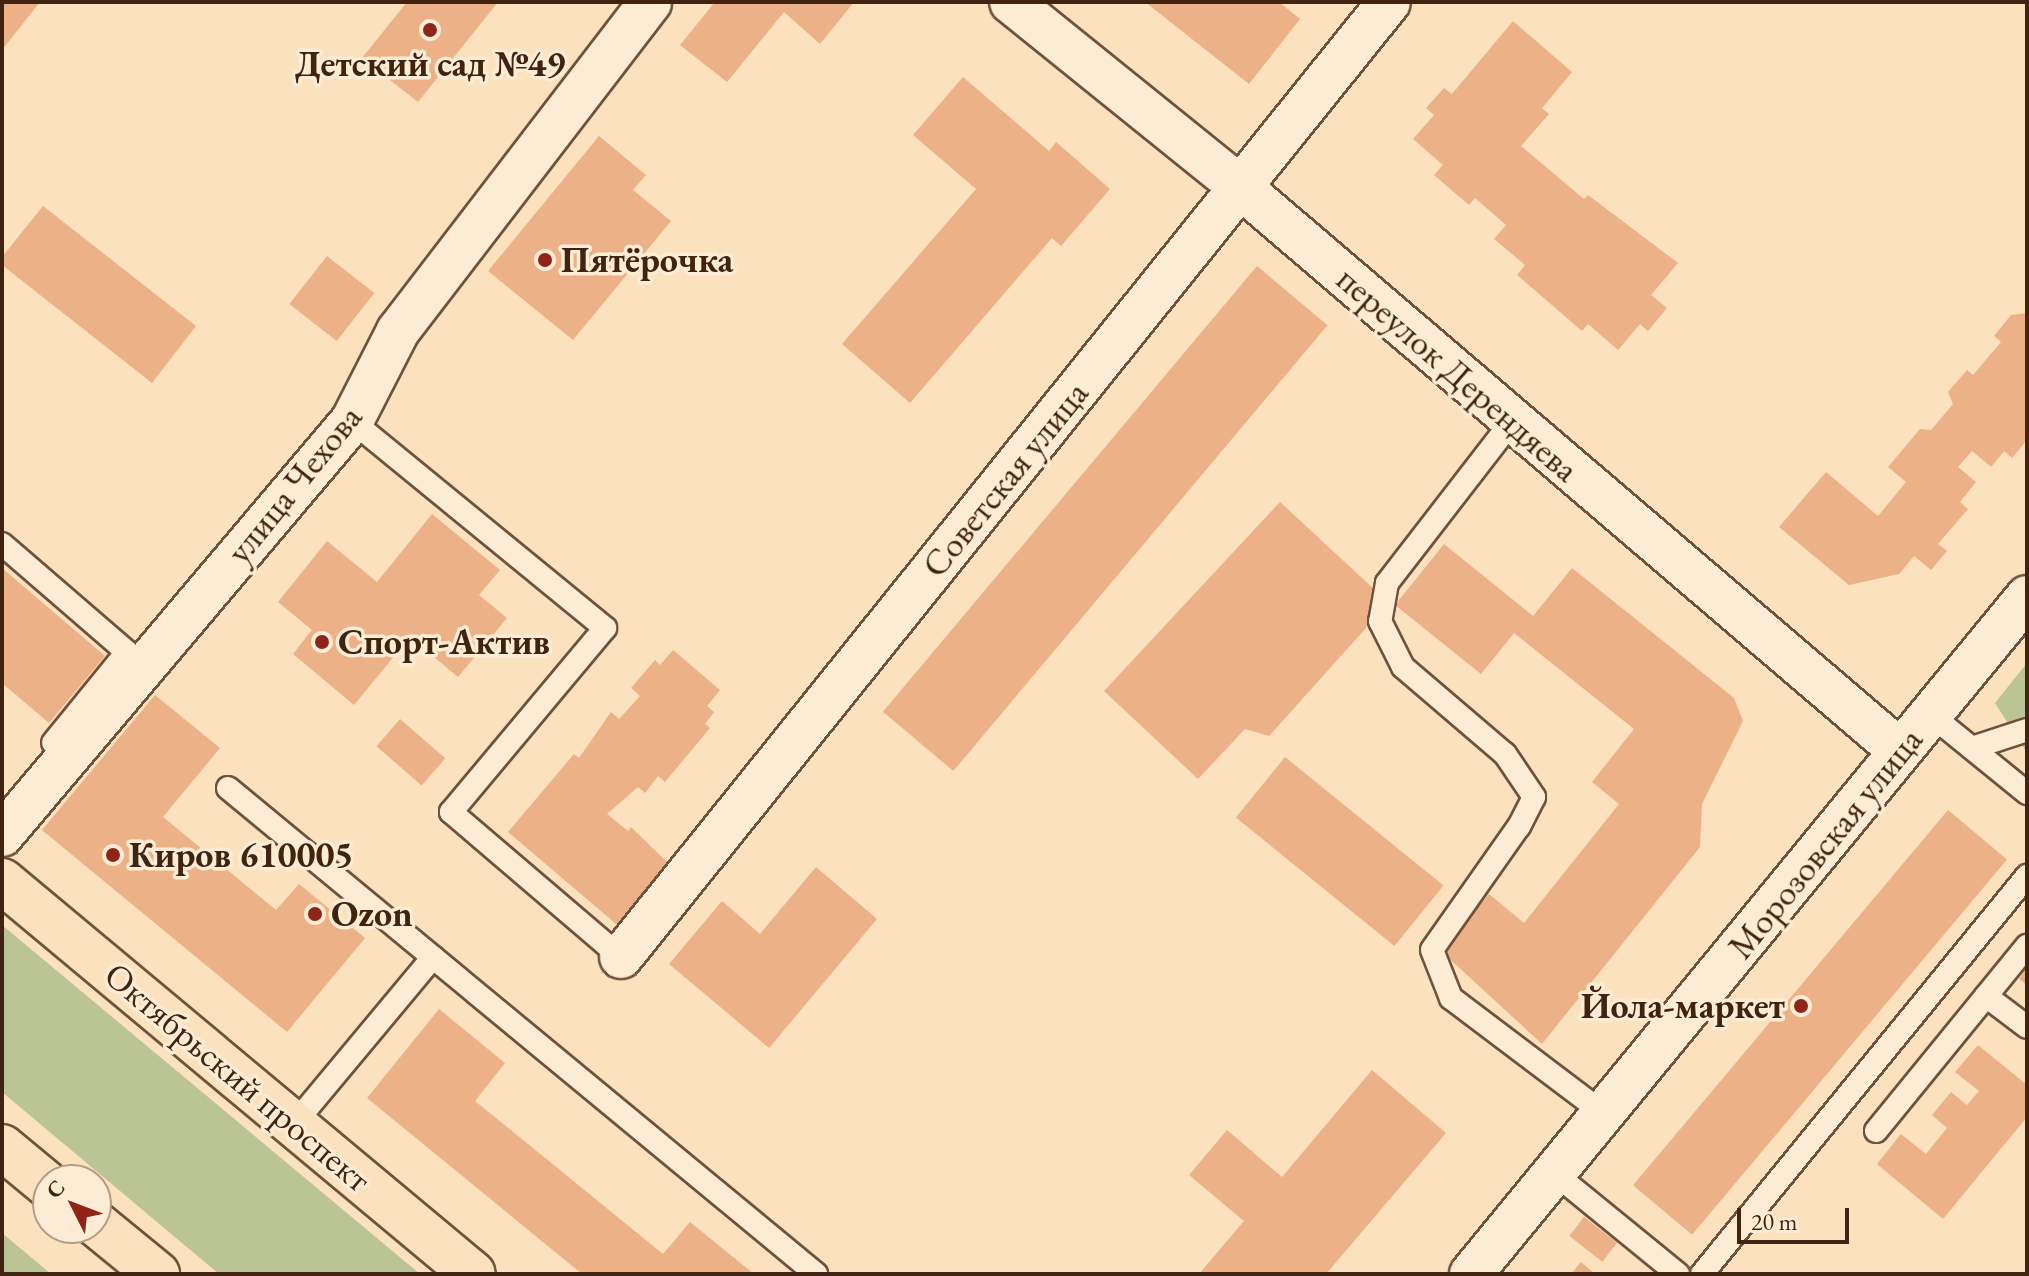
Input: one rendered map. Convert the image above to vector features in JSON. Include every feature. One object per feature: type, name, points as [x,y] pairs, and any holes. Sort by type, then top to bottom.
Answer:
[{"type":"main road","name":"Октябрьский проспект","points":[[2,881],[473,1274]]},
{"type":"main road","points":[[2,1147],[32,1172]]},
{"type":"main road","points":[[112,1237],[157,1274]]},
{"type":"street","name":"улица Чехова","points":[[2,835],[352,421],[398,331],[650,2]]},
{"type":"street","name":"переулок Дерендяева","points":[[1011,2],[1239,186],[1900,751]]},
{"type":"street","name":"Советская улица","points":[[621,957],[1389,2]]},
{"type":"street","name":"Морозовская улица","points":[[1471,1274],[2027,597]]},
{"type":"lane","points":[[1513,420],[1387,583],[1380,621],[1403,667],[1505,754],[1534,797],[1432,950],[1451,998],[1603,1113]]},
{"type":"lane","points":[[352,421],[605,628],[451,812],[621,957]]},
{"type":"lane","points":[[2,544],[127,652],[2,806]]},
{"type":"lane","points":[[1931,715],[2027,793]]},
{"type":"lane","points":[[1972,748],[2027,730]]},
{"type":"lane","points":[[228,788],[816,1274]]},
{"type":"lane","points":[[1702,1274],[2027,876]]},
{"type":"lane","points":[[1876,1131],[2027,946]]},
{"type":"lane","points":[[294,1124],[433,957]]},
{"type":"lane","points":[[1986,996],[2027,1027]]},
{"type":"lane","points":[[1554,1173],[1678,1274]]},
{"type":"green space","points":[[2027,663],[2027,753],[1995,703]]},
{"type":"green space","points":[[2,925],[420,1274],[219,1274],[112,1184],[112,1164],[88,1164],[2,1092]]},
{"type":"green space","points":[[2,1233],[51,1274],[2,1274]]},
{"type":"building","points":[[2,2],[40,2],[2,50]]},
{"type":"building","name":"Детский сад №49","points":[[407,2],[498,2],[418,102],[362,58]]},
{"type":"building","points":[[715,2],[854,2],[820,44],[784,12],[727,82],[680,45]]},
{"type":"building","points":[[1145,2],[1279,2],[1300,19],[1249,84]]},
{"type":"building","points":[[1513,21],[1572,72],[1542,108],[1549,114],[1521,146],[1584,199],[1588,195],[1678,263],[1651,295],[1667,308],[1648,331],[1640,324],[1618,350],[1588,324],[1582,331],[1517,275],[1525,265],[1494,239],[1506,225],[1475,198],[1469,205],[1434,175],[1443,165],[1413,139],[1434,115],[1426,108],[1444,88],[1452,94]]},
{"type":"building","points":[[963,77],[1049,151],[1056,142],[1110,189],[1061,246],[1052,238],[910,403],[842,344],[976,189],[913,135]]},
{"type":"building","points":[[599,136],[646,175],[633,190],[671,221],[573,340],[488,271]]},
{"type":"building","points":[[43,206],[196,326],[152,383],[2,265],[2,257]]},
{"type":"building","points":[[327,256],[374,293],[337,341],[289,304]]},
{"type":"building","points":[[1257,266],[1327,325],[953,771],[883,712]]},
{"type":"building","points":[[2027,313],[2027,440],[2012,458],[2004,451],[1991,467],[1972,451],[1958,467],[1976,482],[1960,502],[1968,509],[1938,544],[1947,551],[1931,570],[1914,556],[1899,574],[1849,585],[1779,527],[1826,472],[1878,516],[1906,482],[1888,467],[1920,429],[1931,430],[1953,404],[1948,392],[1967,370],[1973,375],[2001,342],[1994,336],[2011,315]]},
{"type":"building","points":[[1280,502],[1375,590],[1366,628],[1269,736],[1245,729],[1198,779],[1104,691]]},
{"type":"building","points":[[432,514],[500,570],[479,595],[507,618],[458,677],[410,637],[354,705],[293,654],[312,630],[278,602],[327,541],[377,582]]},
{"type":"building","points":[[1444,544],[1533,616],[1572,568],[1734,698],[1743,721],[1702,804],[1700,847],[1542,1044],[1441,951],[1489,894],[1524,923],[1619,804],[1592,782],[1634,729],[1514,633],[1481,674],[1395,605]]},
{"type":"building","points":[[2,568],[105,656],[49,723],[2,683]]},
{"type":"building","points":[[673,650],[720,690],[707,706],[714,712],[705,724],[710,728],[665,782],[658,776],[645,793],[638,787],[607,814],[628,831],[631,827],[673,868],[622,929],[508,832],[574,754],[579,758],[611,712],[619,719],[640,696],[631,688],[655,660],[660,665]]},
{"type":"building","points":[[155,695],[220,748],[163,817],[276,910],[299,884],[365,938],[287,1032],[42,830]]},
{"type":"building","points":[[400,719],[445,758],[422,786],[376,746]]},
{"type":"building","points":[[1285,757],[1444,885],[1394,946],[1236,818]]},
{"type":"building","points":[[1948,810],[2007,859],[1692,1235],[1633,1185]]},
{"type":"building","points":[[816,867],[877,919],[769,1048],[669,964],[722,901],[760,934]]},
{"type":"building","points":[[2027,968],[2027,985],[2019,979]]},
{"type":"building","points":[[439,1009],[505,1063],[475,1101],[663,1254],[690,1222],[754,1274],[582,1274],[367,1098]]},
{"type":"building","points":[[1978,1045],[2027,1085],[2027,1117],[1943,1219],[1877,1164],[1901,1134],[1926,1154],[1947,1128],[1932,1115],[1951,1092],[1967,1105],[1979,1091],[1955,1072]]},
{"type":"building","points":[[1372,1070],[1446,1133],[1326,1274],[1199,1274],[1244,1221],[1189,1175],[1227,1130],[1282,1177]]},
{"type":"building","points":[[1584,1217],[1617,1243],[1602,1262],[1569,1236]]},
{"type":"building","points":[[1581,1262],[1595,1274],[1571,1274]]},
{"type":"place","name":"Детский сад №49","points":[[430,30]]},
{"type":"place","name":"Пятёрочка","points":[[545,260]]},
{"type":"place","name":"Спорт-Актив","points":[[322,642]]},
{"type":"place","name":"Киров 610005","points":[[113,855]]},
{"type":"place","name":"Ozon","points":[[315,914]]},
{"type":"place","name":"Йола-маркет","points":[[1801,1006]]}]
